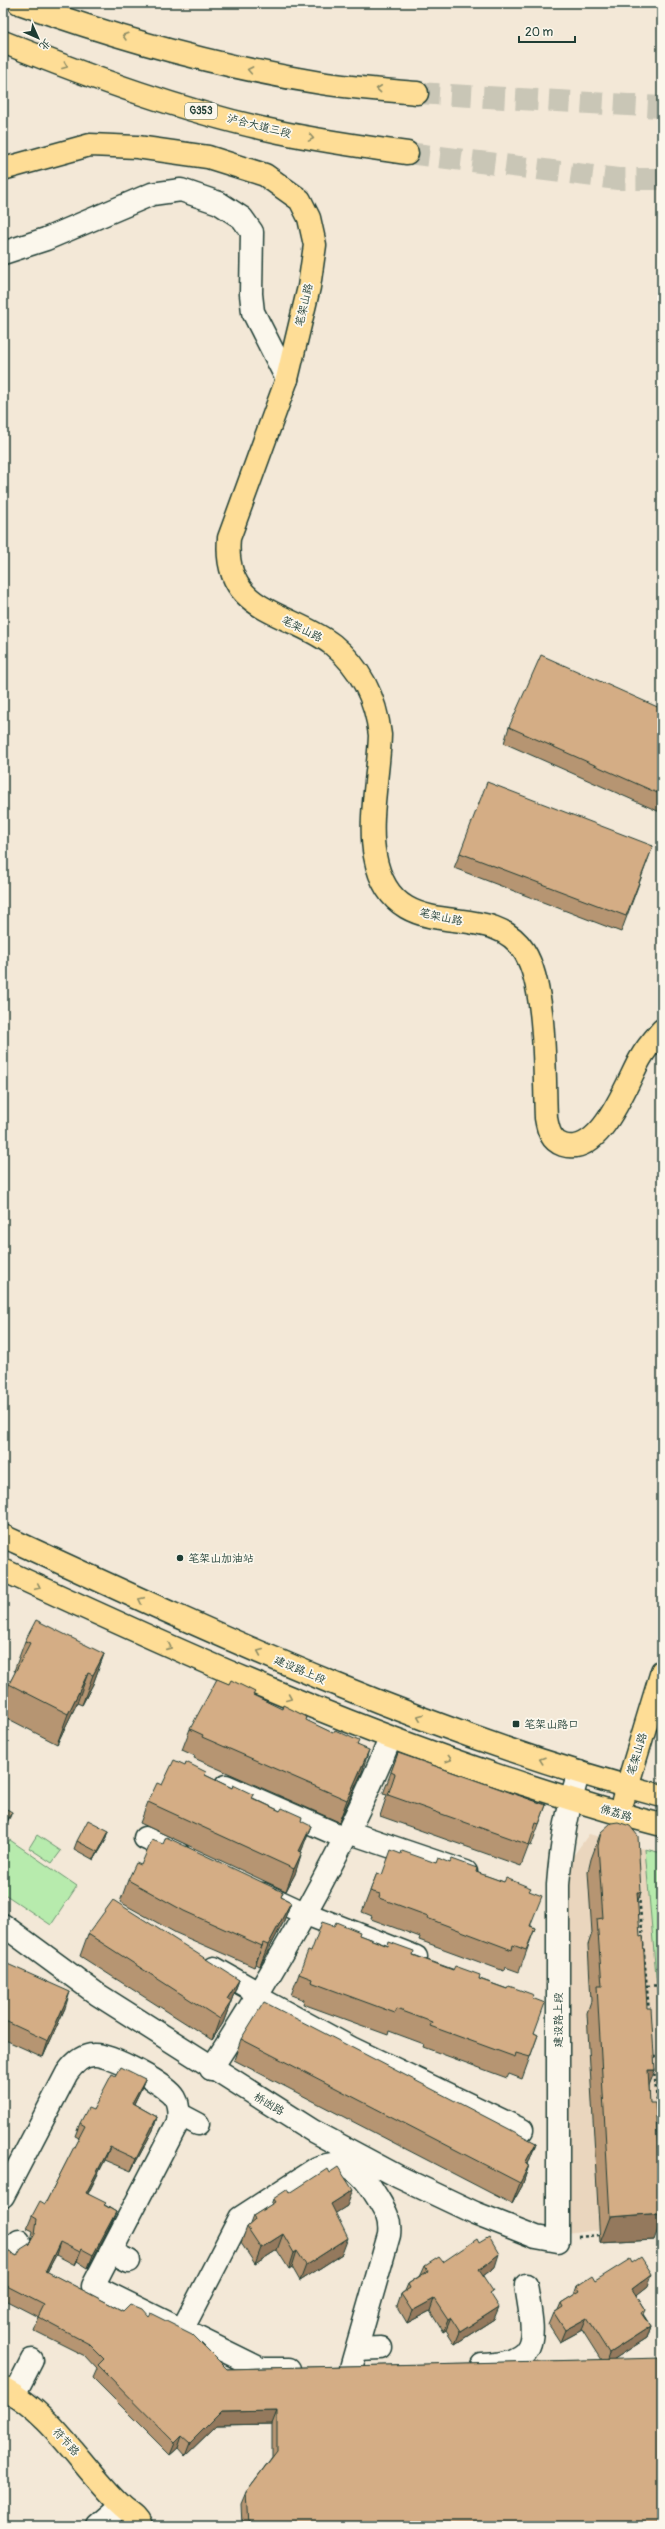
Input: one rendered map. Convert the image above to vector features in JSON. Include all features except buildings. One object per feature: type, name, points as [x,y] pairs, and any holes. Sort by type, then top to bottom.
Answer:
[{"type":"main road","points":[[19,3],[96,28],[243,68],[322,83],[418,93]]},
{"type":"main road","name":"泸合大道三段","points":[[3,42],[104,80],[204,112],[278,132],[407,153]]},
{"type":"main road","name":"笔架山路","points":[[3,169],[90,145],[138,146],[208,157],[265,175],[288,189],[300,200],[309,218],[315,245],[309,286],[287,379],[229,538],[228,558],[235,576],[245,594],[276,617],[320,636],[332,645],[352,665],[369,691],[378,721],[380,735],[374,833],[375,855],[384,885],[398,902],[411,910],[424,915],[486,926],[514,939],[524,950],[536,983],[540,1011],[548,1128],[555,1141],[570,1146],[587,1142],[606,1123],[640,1059],[662,1030]]},
{"type":"main road","name":"建设路上段","points":[[3,1536],[183,1619],[350,1690],[426,1720],[579,1772]]},
{"type":"main road","points":[[3,1570],[177,1650],[296,1702],[390,1739],[570,1799]]},
{"type":"main road","name":"笔架山路","points":[[618,1814],[662,1671]]},
{"type":"main road","points":[[579,1772],[662,1796]]},
{"type":"main road","name":"佛荔路","points":[[570,1799],[618,1814],[662,1825]]},
{"type":"main road","name":"符节路","points":[[9,2391],[44,2419],[68,2443],[122,2516],[138,2518],[142,2526]]},
{"type":"street","points":[[3,253],[46,239],[152,194],[181,190],[219,203],[242,218],[252,232],[250,294],[253,312],[287,379]]},
{"type":"street","points":[[211,2069],[259,1996],[370,1789],[390,1739]]},
{"type":"street","name":"建设路上段","points":[[558,2241],[558,1885],[560,1857],[570,1799],[579,1772]]},
{"type":"street","points":[[204,1776],[346,1835],[484,1878]]},
{"type":"street","points":[[145,1838],[193,1861]]},
{"type":"street","points":[[242,1884],[304,1913],[435,1964]]},
{"type":"street","name":"桥凼路","points":[[3,1925],[97,1994],[211,2069],[313,2131],[399,2177],[475,2213],[536,2237],[558,2241]]},
{"type":"street","points":[[198,1959],[259,1996],[351,2048],[522,2130]]},
{"type":"street","points":[[3,2196],[67,2072],[81,2058],[95,2055],[109,2057],[164,2086],[175,2098],[179,2114],[174,2130],[120,2257],[93,2286],[261,2369],[321,2368],[354,2358],[386,2358]]},
{"type":"street","points":[[179,2114],[198,2124]]},
{"type":"street","points":[[182,2330],[240,2218],[317,2168],[326,2164],[343,2164],[357,2170],[368,2182],[387,2213],[390,2223],[389,2235],[354,2358]]},
{"type":"street","points":[[461,2365],[507,2363],[524,2353],[529,2346],[533,2332],[526,2285]]},
{"type":"street","points":[[9,2391],[32,2360]]},
{"type":"street","points":[[98,2526],[122,2516]]},
{"type":"path","points":[[638,1887],[650,2018]]},
{"type":"path","points":[[647,1986],[662,1985]]},
{"type":"path","points":[[652,2050],[662,2159]]},
{"type":"path","points":[[653,2058],[662,2057]]},
{"type":"shaded area","points":[[589,1834],[645,1849],[662,2045],[662,2221],[567,2234],[568,1877],[573,1856]]},
{"type":"green space","points":[[37,1835],[61,1851],[52,1863],[29,1848]]},
{"type":"green space","points":[[10,1840],[77,1886],[51,1925],[3,1893],[3,1850]]},
{"type":"green space","points":[[645,1849],[662,1853],[662,2045]]},
{"type":"tunnel","points":[[417,93],[662,107]]},
{"type":"tunnel","points":[[407,153],[618,179],[662,179]]},
{"type":"place","name":"笔架山加油站","points":[[180,1558]]},
{"type":"place","name":"笔架山路口","points":[[516,1724]]}]
